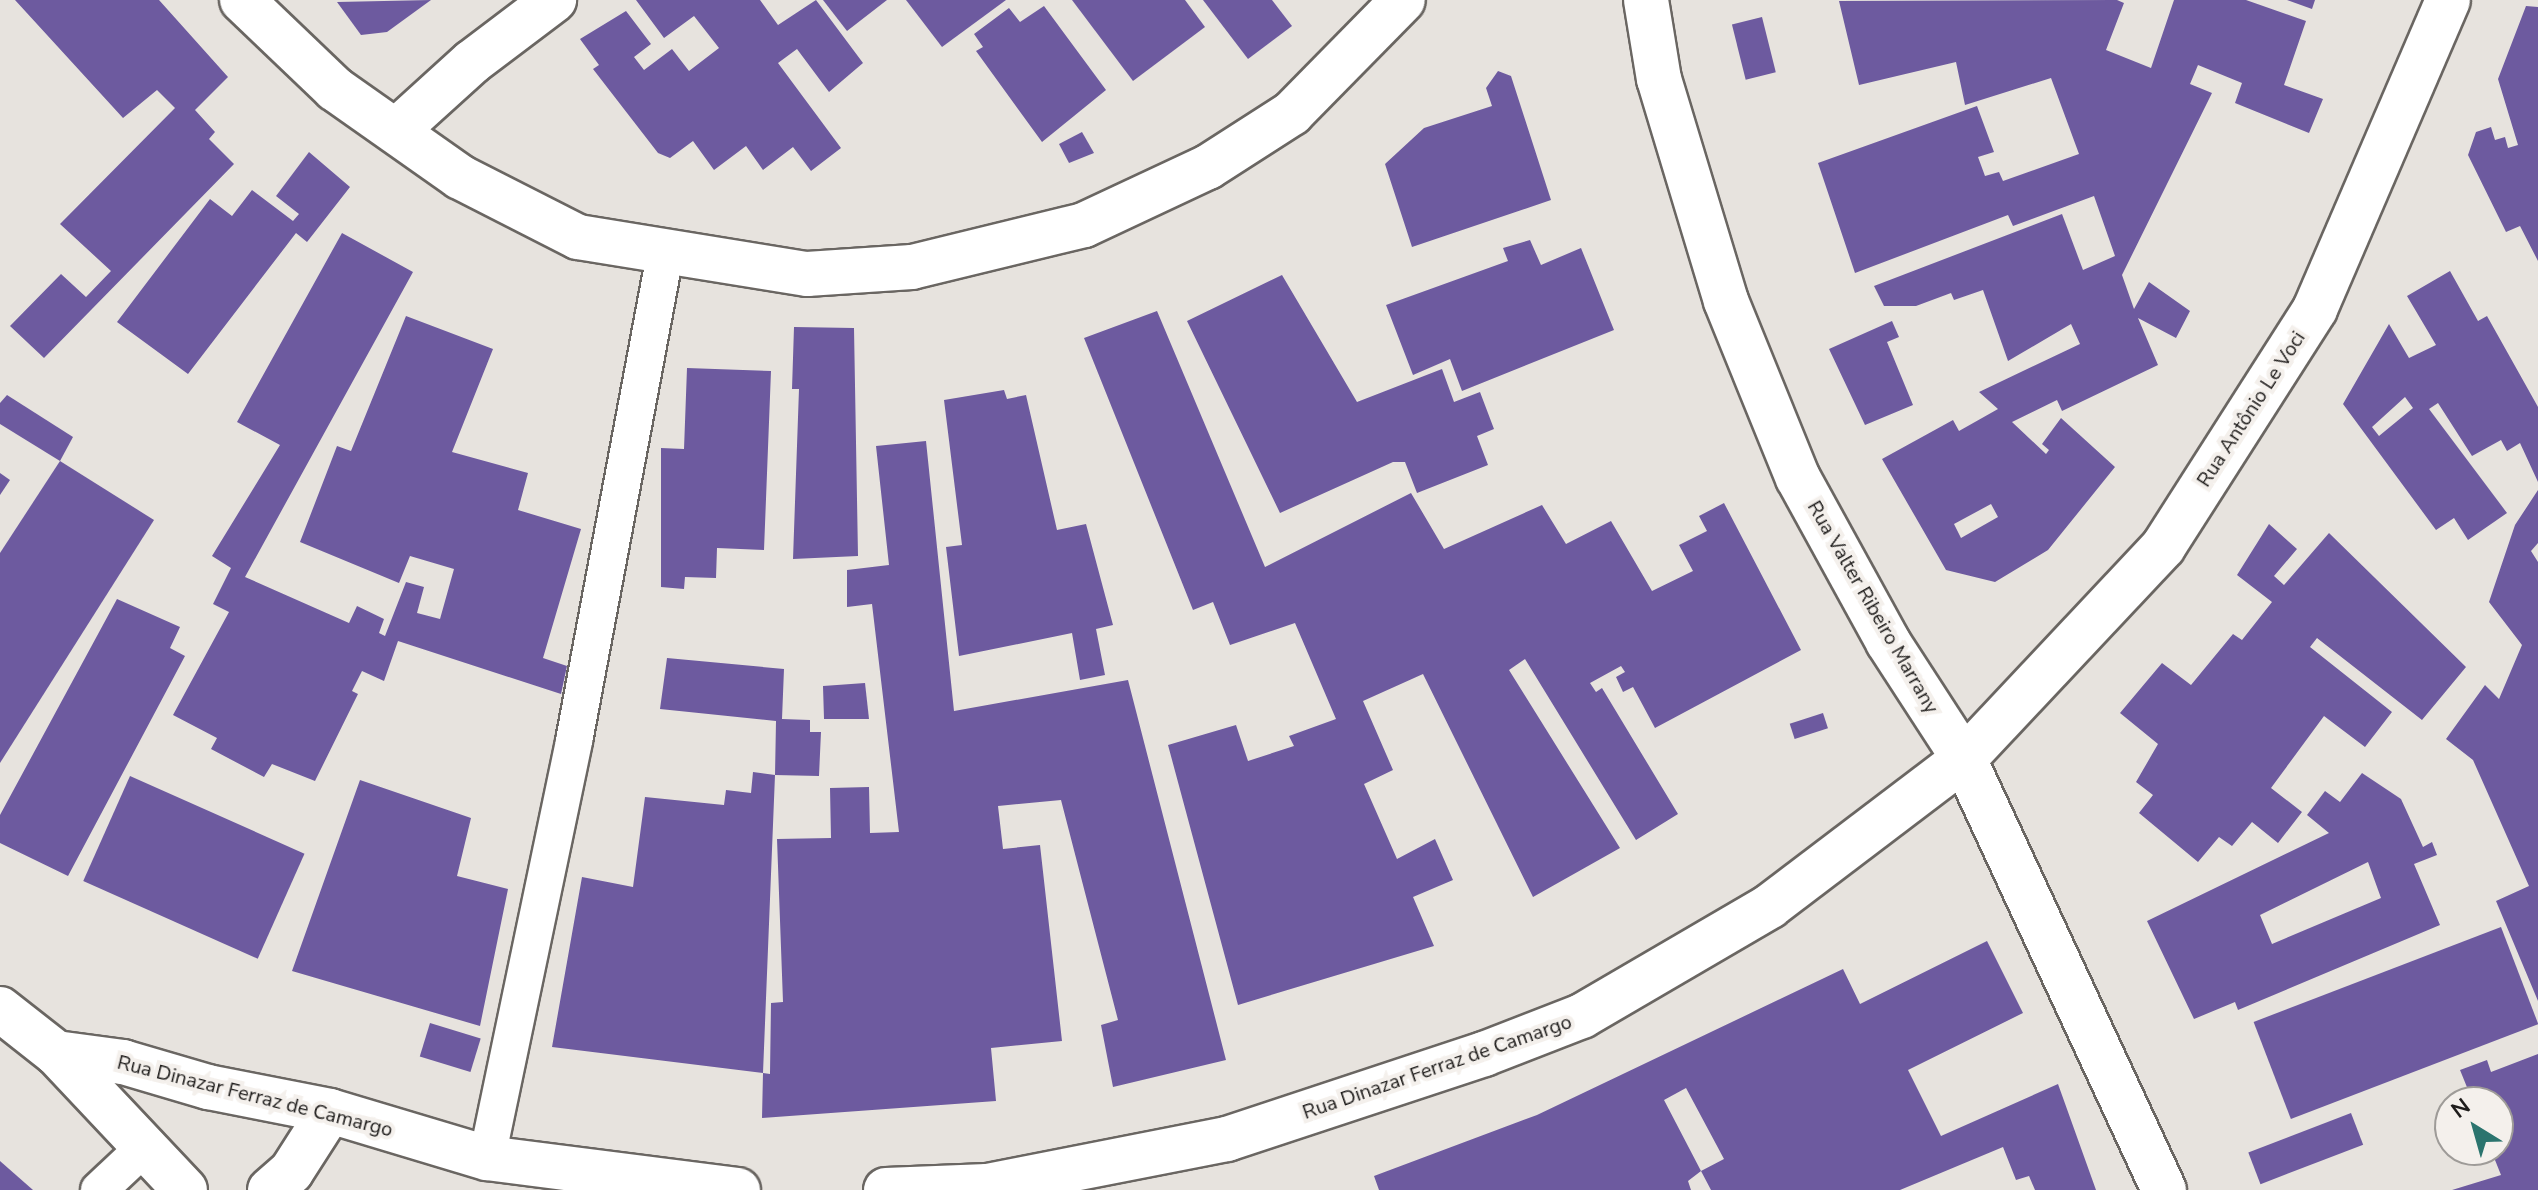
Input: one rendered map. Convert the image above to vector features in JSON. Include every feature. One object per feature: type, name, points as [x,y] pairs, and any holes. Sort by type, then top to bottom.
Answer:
[{"type":"street","points":[[242,0],[335,89],[460,177],[578,237],[807,274],[912,267],[1084,225],[1208,167],[1292,113],[1403,0]]},
{"type":"street","points":[[397,130],[472,62],[554,0]]},
{"type":"street","name":"Rua Valter Ribeiro Marrany","points":[[1646,0],[1659,79],[1726,301],[1798,478],[1888,642],[1964,759],[2164,1190]]},
{"type":"street","name":"Rua Antônio Le Voci","points":[[1964,759],[2163,547],[2315,309],[2448,0]]},
{"type":"street","name":"Rua Dinazar Ferraz de Camargo","points":[[886,1190],[987,1186],[1227,1139],[1568,1021],[1770,906],[1964,759]]},
{"type":"street","points":[[0,1009],[56,1053],[147,1145],[185,1190]]},
{"type":"street","name":"Rua Dinazar Ferraz de Camargo","points":[[56,1053],[123,1062],[208,1087],[330,1111],[487,1158],[738,1190]]},
{"type":"street","points":[[270,1190],[291,1172],[330,1111]]},
{"type":"lane","points":[[487,1158],[574,741],[666,251]]},
{"type":"lane","points":[[99,1190],[147,1145]]},
{"type":"building","points":[[15,0],[159,0],[228,77],[195,110],[215,132],[209,139],[234,164],[44,358],[10,326],[61,274],[86,297],[111,271],[60,224],[175,108],[157,90],[123,118]]},
{"type":"building","points":[[431,0],[387,32],[361,35],[337,2]]},
{"type":"building","points":[[636,0],[760,0],[778,25],[816,0],[863,63],[829,92],[797,49],[778,63],[841,148],[811,171],[793,147],[763,170],[746,146],[714,170],[693,141],[670,158],[658,153],[593,69],[599,65],[580,39],[626,11],[651,44],[634,57],[644,70],[672,49],[689,71],[719,48],[694,16],[664,38]]},
{"type":"building","points":[[823,0],[887,0],[847,31]]},
{"type":"building","points":[[906,0],[1006,0],[942,47]]},
{"type":"building","points":[[1072,0],[1185,0],[1205,27],[1133,81]]},
{"type":"building","points":[[1203,0],[1272,0],[1292,26],[1248,59]]},
{"type":"building","points":[[2117,0],[2124,3],[2106,50],[2151,68],[2174,0],[2246,0],[2306,21],[2284,85],[2323,99],[2309,133],[2235,103],[2242,83],[2198,65],[2190,84],[2212,93],[2122,275],[2134,309],[2149,282],[2190,311],[2176,338],[2138,318],[2158,365],[2062,411],[2057,400],[2012,422],[2046,454],[2049,450],[2042,444],[2061,418],[2115,467],[2048,550],[1995,582],[1946,570],[1882,459],[1953,420],[1959,431],[1998,409],[1979,392],[2080,344],[2071,324],[2008,361],[1983,290],[1954,300],[1951,293],[1916,306],[1884,306],[1874,286],[2062,214],[2083,270],[2115,256],[2094,196],[2013,226],[2008,215],[1855,273],[1818,163],[1977,106],[1994,152],[1978,157],[1985,176],[1999,172],[2003,181],[2079,154],[2051,78],[1965,105],[1956,62],[1859,85],[1839,1]],"holes":[[[1991,504],[1998,517],[1961,538],[1954,524]]]},
{"type":"building","points":[[2287,0],[2315,0],[2312,9]]},
{"type":"building","points":[[1044,6],[1106,90],[1042,142],[976,51],[983,47],[974,34],[1009,8],[1020,22]]},
{"type":"building","points":[[2526,6],[2538,7],[2538,261],[2520,226],[2506,232],[2468,155],[2476,132],[2491,127],[2495,140],[2505,137],[2508,148],[2518,145],[2498,79]]},
{"type":"building","points":[[1762,17],[1776,72],[1746,80],[1732,24]]},
{"type":"building","points":[[1498,71],[1511,76],[1551,200],[1412,247],[1385,164],[1424,128],[1492,106],[1486,88]]},
{"type":"building","points":[[1082,132],[1094,153],[1069,163],[1059,144]]},
{"type":"building","points":[[309,152],[350,187],[307,242],[296,233],[188,374],[117,322],[210,199],[232,216],[252,190],[293,221],[299,214],[276,196]]},
{"type":"building","points":[[342,233],[413,272],[245,577],[349,623],[357,606],[384,619],[379,633],[385,636],[406,582],[424,587],[417,613],[440,619],[454,569],[410,556],[399,583],[300,542],[337,446],[351,451],[406,316],[493,349],[452,452],[528,473],[518,510],[581,529],[543,658],[567,666],[561,694],[398,641],[384,681],[362,671],[352,691],[358,694],[315,781],[272,764],[264,777],[211,749],[217,738],[173,715],[229,612],[213,604],[231,568],[212,556],[280,445],[237,422]]},
{"type":"building","points":[[1530,240],[1541,265],[1581,248],[1614,330],[1462,391],[1450,359],[1413,375],[1386,305],[1508,261],[1503,248]]},
{"type":"building","points":[[2450,271],[2478,321],[2487,316],[2538,407],[2538,482],[2520,443],[2507,451],[2501,440],[2472,456],[2438,403],[2429,409],[2507,513],[2468,540],[2454,518],[2436,530],[2343,404],[2389,324],[2409,358],[2436,345],[2407,296]],"holes":[[[2405,397],[2413,408],[2379,436],[2372,427]]]},
{"type":"building","points":[[1282,275],[1357,402],[1442,369],[1454,402],[1480,392],[1494,429],[1477,436],[1488,465],[1417,493],[1405,462],[1393,462],[1280,513],[1187,321]]},
{"type":"building","points":[[1157,311],[1265,567],[1411,493],[1444,549],[1542,505],[1566,544],[1611,521],[1652,591],[1693,571],[1679,545],[1707,531],[1699,516],[1724,503],[1801,650],[1655,728],[1633,687],[1623,692],[1616,677],[1625,672],[1621,666],[1590,683],[1596,692],[1602,688],[1678,814],[1636,840],[1525,659],[1509,670],[1620,848],[1533,897],[1423,674],[1363,701],[1393,770],[1364,784],[1397,859],[1435,839],[1453,880],[1413,897],[1434,946],[1238,1005],[1168,745],[1236,725],[1248,761],[1294,746],[1289,736],[1336,719],[1295,623],[1230,645],[1213,602],[1193,610],[1084,338]]},
{"type":"building","points":[[1892,321],[1899,337],[1887,342],[1913,405],[1865,425],[1829,349]]},
{"type":"building","points":[[794,327],[854,328],[858,556],[793,559],[799,389],[792,389]]},
{"type":"building","points":[[687,368],[771,371],[764,550],[717,548],[716,578],[685,577],[684,589],[661,587],[661,448],[684,449]]},
{"type":"building","points":[[1004,390],[1007,399],[1026,395],[1057,530],[1086,524],[1113,625],[1096,629],[1105,675],[1080,680],[1072,633],[959,656],[946,547],[962,545],[944,400]]},
{"type":"building","points":[[7,395],[73,437],[60,461],[0,424],[0,403]]},
{"type":"building","points":[[926,441],[954,711],[1128,680],[1226,1060],[1113,1087],[1101,1025],[1118,1020],[1061,800],[998,806],[1003,849],[1040,845],[1062,1041],[991,1048],[996,1101],[762,1118],[763,1073],[770,1074],[771,1003],[783,1002],[777,839],[831,838],[830,788],[869,787],[870,833],[899,832],[872,604],[847,607],[847,570],[889,565],[876,446]]},
{"type":"building","points":[[60,461],[154,520],[0,763],[0,553]]},
{"type":"building","points":[[0,473],[10,480],[0,495]]},
{"type":"building","points":[[2538,490],[2538,543],[2531,551],[2538,562],[2538,1001],[2496,901],[2529,886],[2473,760],[2446,739],[2485,685],[2499,699],[2522,645],[2489,602],[2515,525]]},
{"type":"building","points":[[2269,524],[2297,549],[2274,576],[2284,585],[2329,533],[2466,667],[2422,720],[2317,638],[2310,647],[2392,712],[2365,747],[2324,716],[2271,788],[2302,812],[2278,843],[2252,822],[2232,846],[2219,837],[2198,862],[2139,813],[2153,795],[2136,782],[2158,744],[2120,713],[2162,663],[2191,685],[2233,634],[2242,640],[2272,602],[2237,575]]},
{"type":"building","points":[[117,599],[180,627],[170,648],[185,656],[68,876],[0,843],[0,815]]},
{"type":"building","points":[[667,658],[784,669],[782,719],[810,720],[810,732],[821,732],[819,776],[775,775],[776,721],[660,709]]},
{"type":"building","points":[[865,683],[869,719],[824,719],[823,686]]},
{"type":"building","points":[[1823,713],[1828,728],[1795,739],[1790,724]]},
{"type":"building","points":[[753,772],[775,775],[763,1073],[552,1047],[582,877],[633,887],[645,797],[724,805],[726,790],[751,793]]},
{"type":"building","points":[[2362,773],[2401,799],[2423,847],[2432,842],[2437,855],[2414,864],[2440,925],[2238,1010],[2235,1002],[2194,1019],[2147,921],[2329,833],[2307,815],[2325,791],[2340,802]],"holes":[[[2368,862],[2381,898],[2272,944],[2260,915]]]},
{"type":"building","points":[[130,776],[304,854],[258,959],[83,881]]},
{"type":"building","points":[[360,780],[471,818],[457,876],[508,889],[480,1026],[292,971]]},
{"type":"building","points":[[2501,927],[2538,1024],[2291,1119],[2254,1022]]},
{"type":"building","points":[[1987,941],[2023,1013],[1908,1070],[1941,1136],[2058,1084],[2096,1190],[2035,1190],[2029,1176],[2016,1180],[2003,1147],[1900,1190],[1711,1190],[1701,1171],[1688,1181],[1691,1190],[1379,1190],[1374,1176],[1537,1115],[1843,969],[1860,1004]],"holes":[[[1686,1088],[1724,1159],[1701,1171],[1664,1100]]]},
{"type":"building","points":[[430,1023],[481,1038],[470,1072],[420,1056]]},
{"type":"building","points":[[2538,1054],[2538,1190],[2452,1190],[2501,1175],[2497,1166],[2514,1166],[2514,1086],[2466,1086],[2460,1070],[2487,1060],[2491,1072]]},
{"type":"building","points":[[2351,1113],[2363,1145],[2260,1184],[2248,1152]]},
{"type":"building","points":[[0,1161],[33,1190],[0,1190]]}]
